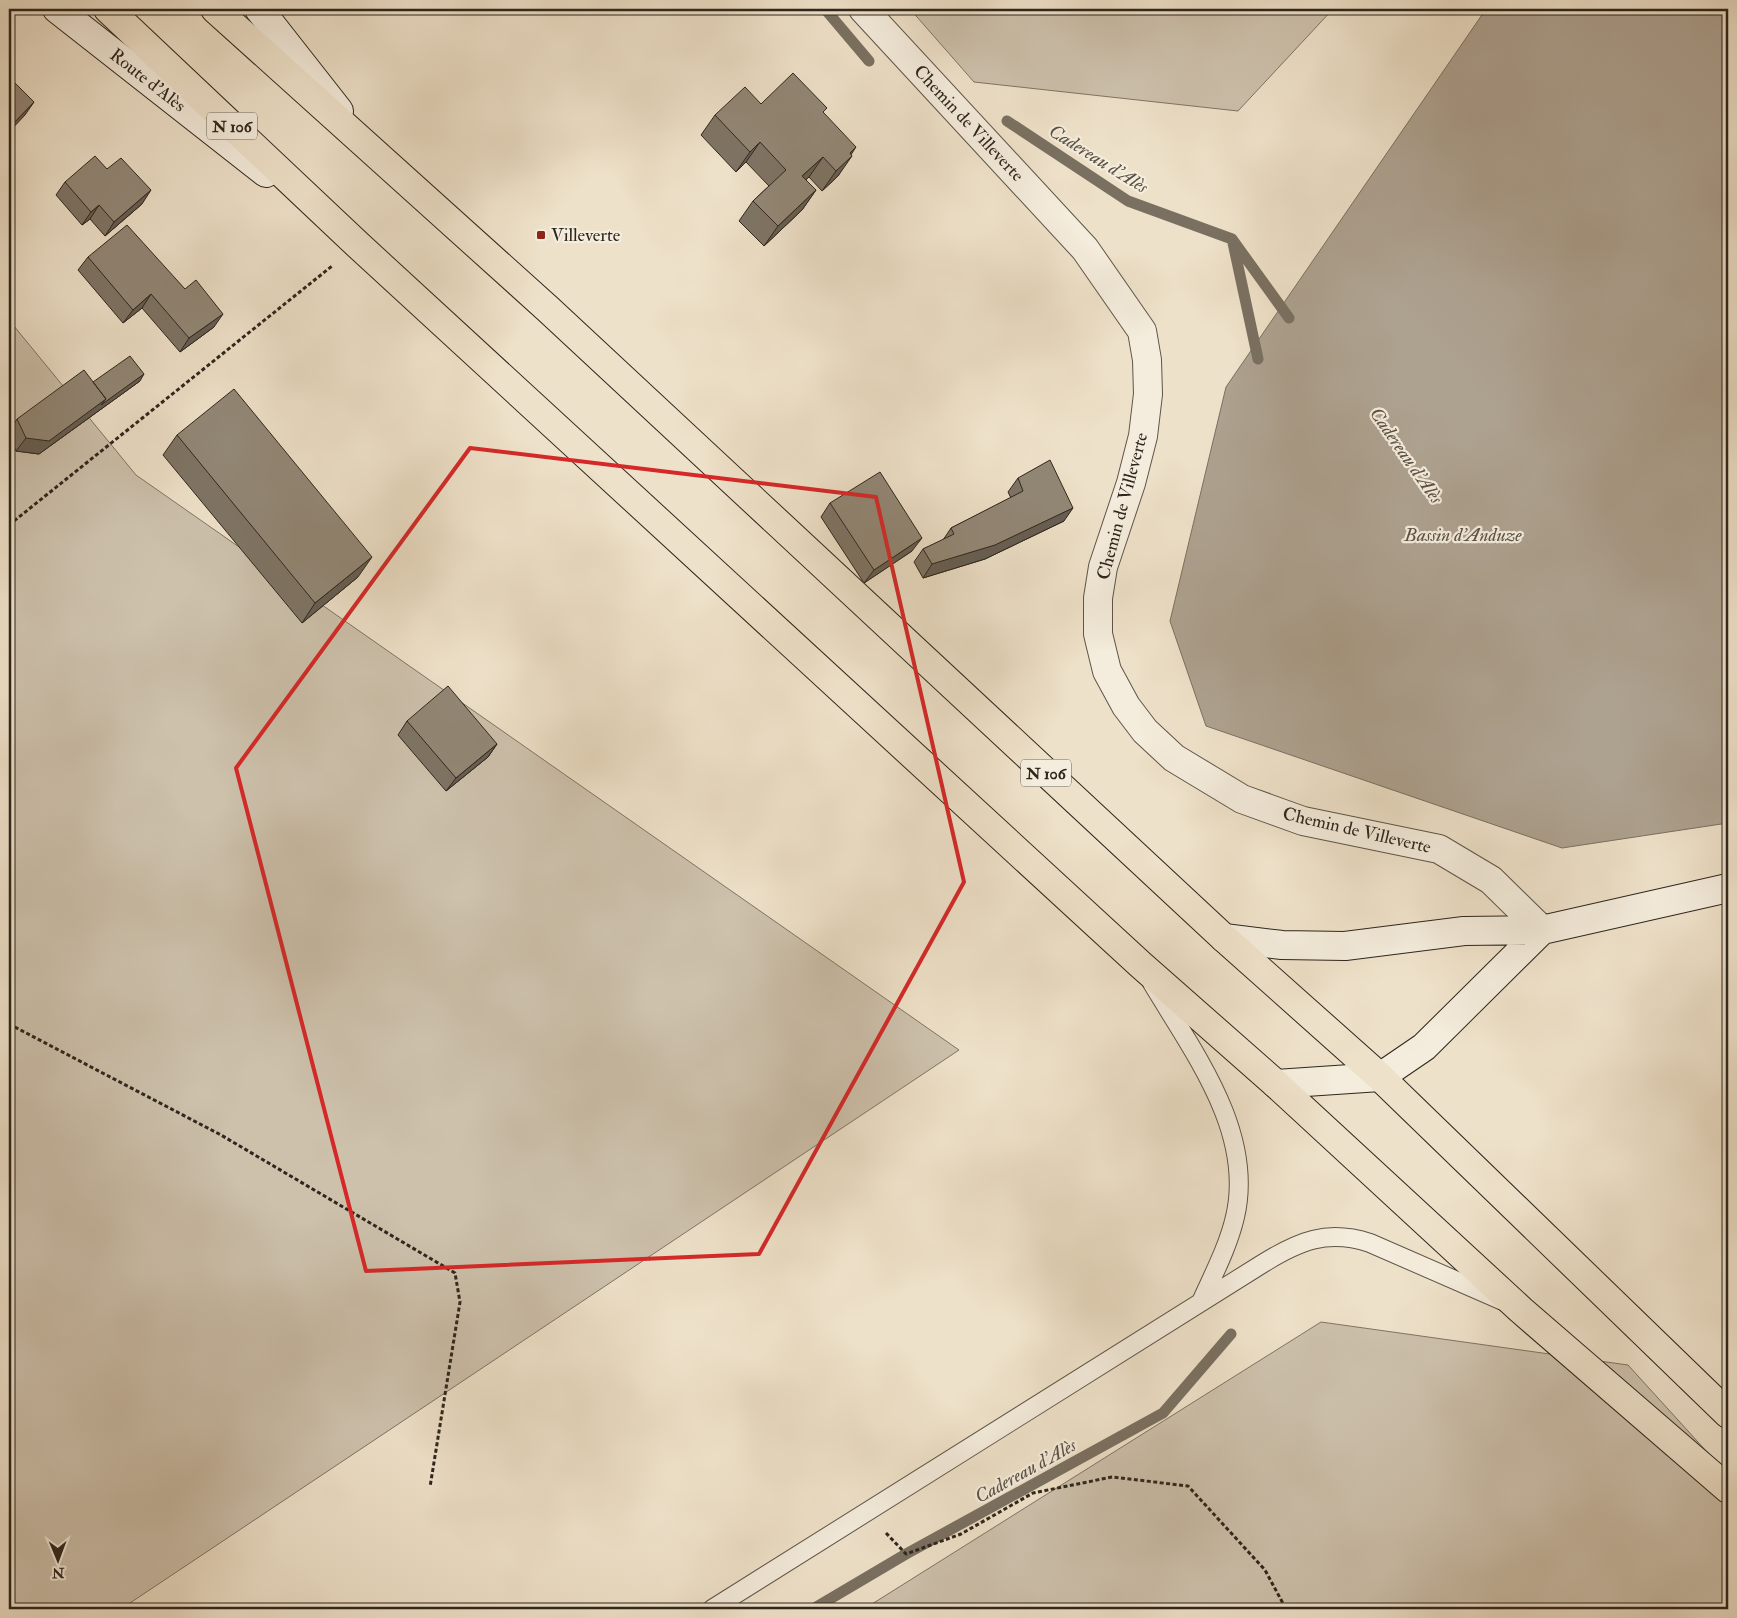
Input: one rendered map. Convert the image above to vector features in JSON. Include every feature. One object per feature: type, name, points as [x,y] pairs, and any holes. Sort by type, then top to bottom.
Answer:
[{"type":"main road","name":"Route d'Alès","points":[[57,9],[357,244]]},
{"type":"main road","name":"N 106","points":[[108,9],[357,244],[1141,965],[1276,1084],[1521,1310],[1728,1488]]},
{"type":"main road","name":"N 106","points":[[215,9],[548,309],[1224,938],[1380,1077],[1728,1414]]},
{"type":"main road","points":[[259,9],[360,138]]},
{"type":"main road","name":"Chemin de Villeverte","points":[[862,9],[1085,249],[1142,331],[1147,360],[1148,394],[1143,436],[1131,483],[1102,566],[1098,598],[1098,634],[1107,671],[1126,706],[1145,731],[1174,758],[1242,799],[1303,821],[1439,849],[1491,880],[1542,930]]},
{"type":"main road","points":[[1224,938],[1282,945],[1345,946],[1464,931],[1542,930],[1728,888]]},
{"type":"main road","points":[[1276,1084],[1380,1077],[1424,1047],[1542,930]]},
{"type":"lane","points":[[1141,965],[1215,1091],[1236,1149],[1238,1187],[1236,1216],[1226,1248],[1201,1302]]},
{"type":"lane","points":[[712,1609],[1286,1249],[1327,1236],[1352,1237],[1370,1243],[1521,1310]]},
{"type":"path","points":[[9,525],[319,278],[357,244]]},
{"type":"path","points":[[9,1024],[221,1135],[455,1273],[460,1302],[430,1487]]},
{"type":"path","points":[[866,1512],[906,1554],[961,1534],[1033,1493],[1112,1477],[1188,1486],[1265,1570],[1286,1609]]},
{"type":"highlighted area","points":[[470,448],[876,497],[964,882],[759,1254],[366,1271],[236,768]]},
{"type":"shaded area","points":[[910,9],[1333,9],[1238,111],[974,82]]},
{"type":"shaded area","points":[[9,320],[136,475],[959,1050],[121,1609],[9,1609]]},
{"type":"shaded area","points":[[1321,1322],[1628,1365],[1728,1475],[1728,1609],[864,1609]]},
{"type":"water","name":"Bassin d'Anduze","points":[[1486,9],[1728,9],[1728,823],[1562,848],[1206,726],[1170,621],[1226,387]]},
{"type":"building","points":[[793,73],[827,108],[823,112],[856,147],[850,153],[852,156],[836,171],[823,157],[802,176],[816,190],[778,226],[753,201],[786,170],[760,142],[750,152],[715,115],[745,87],[761,104]]},
{"type":"building","points":[[9,77],[34,102],[9,128]]},
{"type":"building","points":[[95,156],[107,169],[121,158],[151,190],[114,222],[99,205],[91,212],[65,182]]},
{"type":"building","points":[[127,225],[185,289],[196,280],[223,314],[189,338],[151,294],[133,310],[88,257]]},
{"type":"building","points":[[130,356],[144,374],[101,405],[106,399],[93,382]]},
{"type":"building","points":[[84,370],[106,399],[49,441],[26,438],[17,419]]},
{"type":"building","points":[[234,389],[372,557],[315,603],[177,435]]},
{"type":"building","points":[[1050,460],[1073,508],[995,545],[932,564],[923,549],[954,534],[951,528],[1023,491],[1018,478]]},
{"type":"building","points":[[880,472],[922,538],[874,570],[830,503]]},
{"type":"building","points":[[448,686],[497,744],[456,778],[407,721]]},
{"type":"waterway","name":"Cadereau d'Alès","points":[[825,9],[869,61]]},
{"type":"waterway","name":"Cadereau d'Alès","points":[[1007,121],[1128,201],[1232,239],[1289,318]]},
{"type":"waterway","name":"Cadereau d'Alès","points":[[1233,243],[1258,359]]},
{"type":"waterway","name":"Cadereau d'Alès","points":[[813,1609],[906,1554],[1163,1413],[1231,1334]]},
{"type":"place","name":"Villeverte","points":[[541,235]]}]
